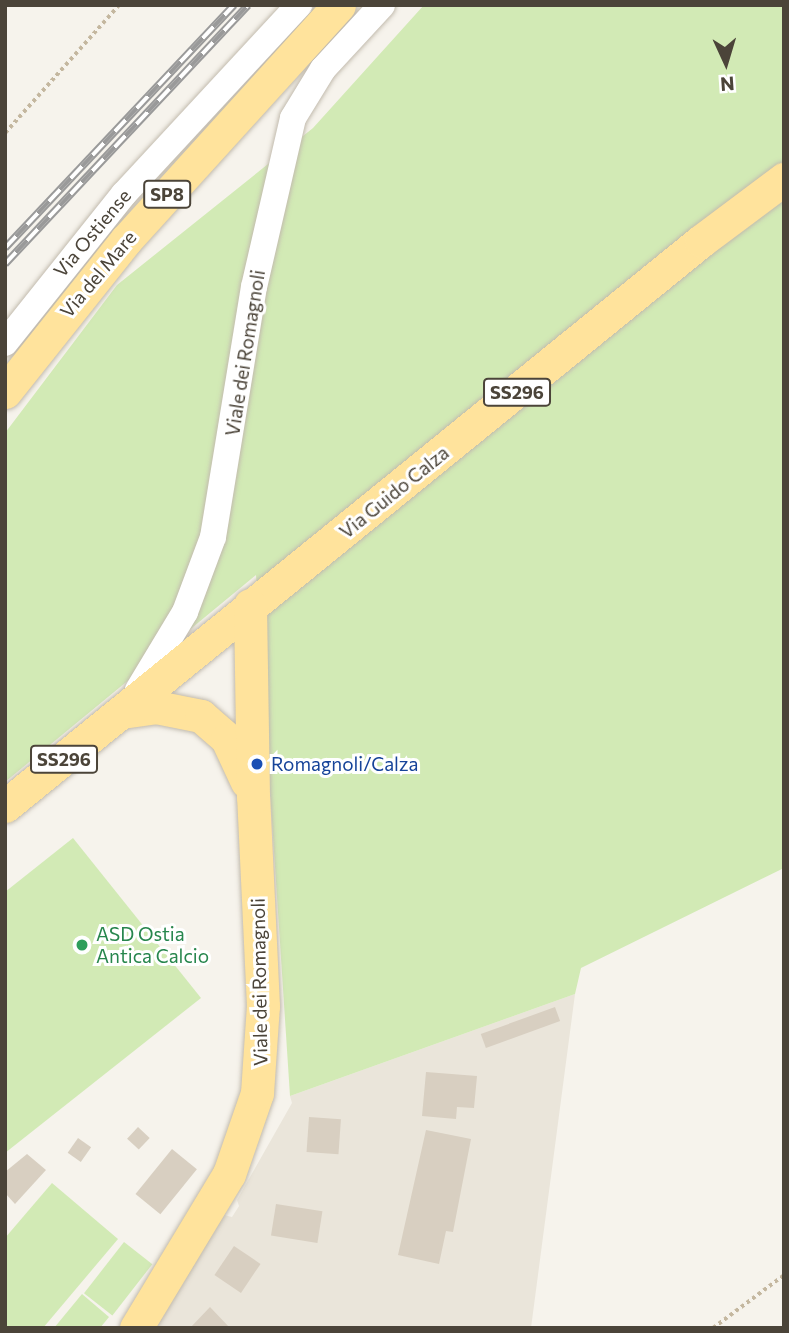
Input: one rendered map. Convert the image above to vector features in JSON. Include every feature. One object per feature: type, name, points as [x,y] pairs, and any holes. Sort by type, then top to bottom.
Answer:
[{"type":"main road","name":"Via del Mare","points":[[5,392],[126,240],[339,5]]},
{"type":"main road","name":"Via Guido Calza","points":[[5,806],[250,605],[784,179]]},
{"type":"main road","name":"Viale dei Romagnoli","points":[[136,1328],[229,1174],[254,1110],[263,1033],[253,797],[250,605]]},
{"type":"main road","points":[[122,712],[175,709],[211,722],[237,756],[253,797]]},
{"type":"street","name":"Via Ostiense","points":[[5,343],[124,194],[299,5]]},
{"type":"street","name":"Viale dei Romagnoli","points":[[122,712],[171,640],[209,550],[232,440],[254,287],[293,118],[323,69],[382,5]]},
{"type":"path","points":[[5,133],[119,5]]},
{"type":"path","points":[[713,1327],[784,1275]]},
{"type":"shaded area","points":[[575,994],[531,1328],[153,1328],[224,1215],[232,1217],[239,1206],[237,1200],[292,1103],[290,1096]]},
{"type":"green space","points":[[424,5],[784,5],[784,868],[581,968],[575,994],[290,1096],[256,575],[5,782],[5,433],[117,285],[313,128]]},
{"type":"green space","name":"ASD Ostia Antica Calcio","points":[[73,838],[201,998],[5,1153],[5,892]]},
{"type":"green space","points":[[52,1183],[118,1239],[43,1328],[5,1328],[5,1238]]},
{"type":"green space","points":[[124,1242],[152,1264],[112,1315],[84,1293]]},
{"type":"green space","points":[[82,1294],[109,1317],[100,1328],[54,1328]]},
{"type":"building","points":[[555,1007],[560,1021],[486,1048],[481,1034]]},
{"type":"building","points":[[426,1072],[477,1076],[474,1108],[457,1107],[456,1119],[422,1116]]},
{"type":"building","points":[[309,1117],[341,1119],[338,1154],[307,1152]]},
{"type":"building","points":[[138,1127],[150,1138],[139,1150],[127,1139]]},
{"type":"building","points":[[426,1130],[471,1139],[453,1232],[446,1231],[439,1264],[398,1255]]},
{"type":"building","points":[[78,1138],[91,1147],[81,1162],[68,1153]]},
{"type":"building","points":[[172,1149],[197,1169],[160,1214],[135,1194]]},
{"type":"building","points":[[27,1154],[46,1170],[15,1204],[5,1193],[5,1172]]},
{"type":"building","points":[[276,1204],[322,1211],[317,1243],[271,1236]]},
{"type":"building","points":[[234,1246],[261,1264],[241,1293],[214,1275]]},
{"type":"building","points":[[210,1307],[230,1328],[190,1328]]},
{"type":"railway","points":[[5,248],[234,5]]},
{"type":"railway","points":[[5,264],[248,5]]},
{"type":"place","name":"Romagnoli/Calza","points":[[257,764]]},
{"type":"place","name":"ASD Ostia Antica Calcio","points":[[82,945]]}]
